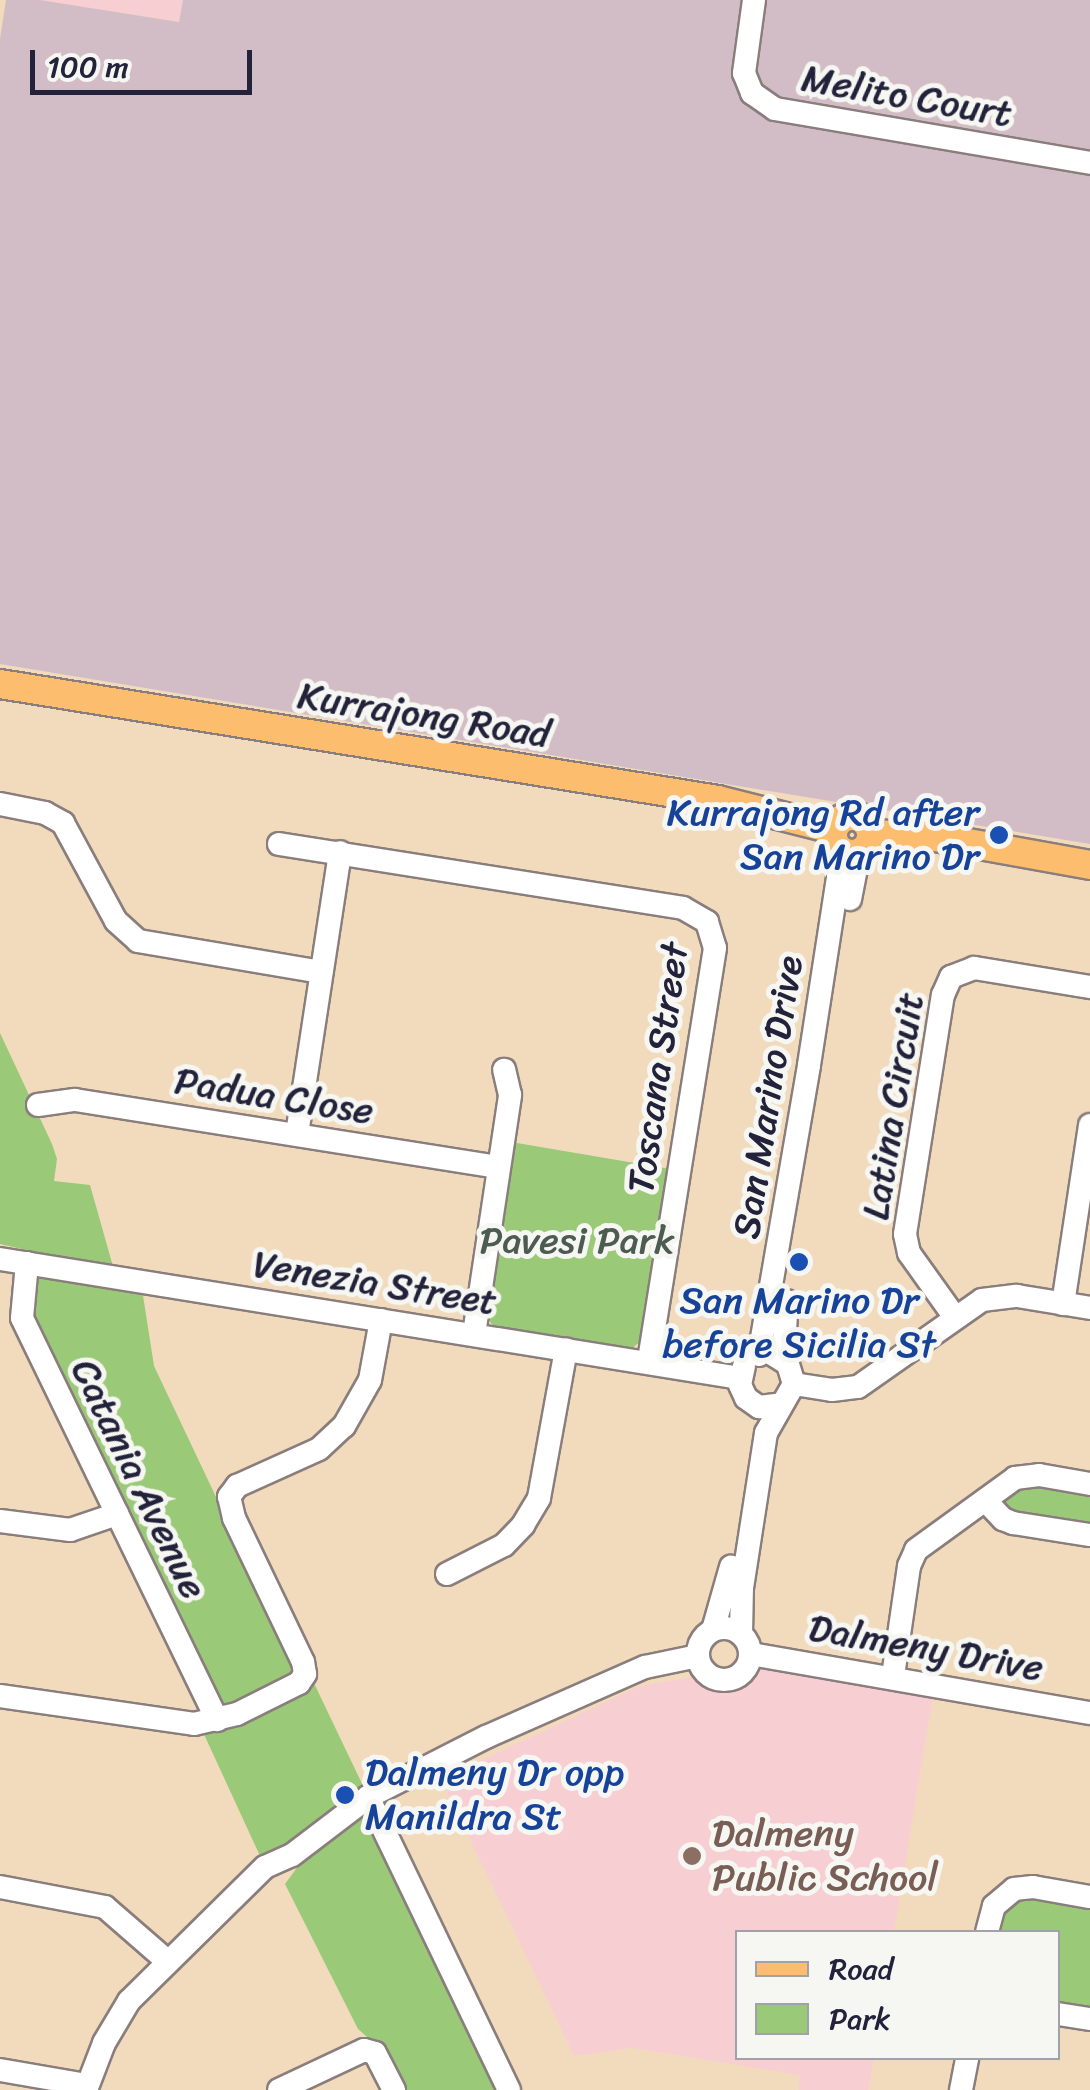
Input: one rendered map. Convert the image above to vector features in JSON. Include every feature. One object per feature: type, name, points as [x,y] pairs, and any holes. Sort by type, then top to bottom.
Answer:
[{"type":"main road","name":"Kurrajong Road","points":[[8,688],[718,800],[850,841],[935,837],[1090,865]]},
{"type":"street","name":"Melito Court","points":[[754,0],[744,73],[761,102],[787,111],[1090,163]]},
{"type":"street","points":[[0,804],[45,813],[63,823],[116,921],[138,941],[321,972]]},
{"type":"street","name":"San Marino Drive","points":[[759,1355],[838,877],[850,841]]},
{"type":"street","name":"San Marino Drive","points":[[783,1359],[783,1322],[850,841]]},
{"type":"street","name":"Toscana Street","points":[[280,844],[683,908],[702,916],[712,929],[715,948],[649,1361]]},
{"type":"street","points":[[297,1134],[340,852]]},
{"type":"street","name":"Latina Circuit","points":[[954,1316],[909,1253],[905,1234],[943,994],[950,978],[974,968],[1090,988]]},
{"type":"street","points":[[474,1334],[510,1095],[504,1070]]},
{"type":"street","name":"Padua Close","points":[[38,1105],[75,1100],[499,1168]]},
{"type":"street","points":[[1063,1304],[1084,1215],[1090,1125]]},
{"type":"street","name":"Venezia Street","points":[[0,1259],[740,1378]]},
{"type":"street","name":"Catania Avenue","points":[[27,1263],[22,1318],[217,1720]]},
{"type":"street","points":[[746,1644],[728,1628],[713,1630],[703,1638],[698,1656],[704,1671],[725,1680],[740,1675],[746,1644],[742,1588],[764,1444],[769,1423],[788,1394],[792,1370],[783,1359],[759,1355],[744,1366],[740,1378],[742,1392],[752,1403],[767,1408],[788,1394],[858,1387],[982,1300],[1003,1297],[1090,1308]]},
{"type":"street","points":[[0,1696],[180,1724],[217,1720],[291,1687],[305,1674],[234,1518],[231,1492],[310,1454],[338,1433],[367,1390],[381,1320]]},
{"type":"street","points":[[447,1574],[504,1544],[523,1525],[539,1498],[566,1349]]},
{"type":"street","points":[[713,1630],[726,1594],[752,1403]]},
{"type":"street","points":[[893,1676],[909,1566],[916,1550],[1015,1478],[1027,1475],[1090,1484]]},
{"type":"street","points":[[986,1501],[1002,1519],[1090,1535]]},
{"type":"street","points":[[0,1521],[70,1530],[117,1514]]},
{"type":"street","name":"Dalmeny Drive","points":[[746,1644],[1090,1712]]},
{"type":"street","points":[[0,2070],[87,2087],[119,2015],[166,1960],[256,1875],[292,1855],[368,1797],[609,1682],[660,1662],[698,1656]]},
{"type":"street","points":[[368,1797],[510,2090]]},
{"type":"street","points":[[988,1930],[994,1906],[1014,1889],[1032,1887],[1090,1897]]},
{"type":"street","points":[[0,1888],[105,1907],[166,1960]]},
{"type":"street","points":[[1060,2014],[1090,2019]]},
{"type":"street","points":[[279,2090],[364,2050],[375,2053],[394,2090]]},
{"type":"street","points":[[962,2090],[967,2060]]},
{"type":"shaded area","points":[[6,0],[40,0],[179,22],[183,0],[1090,0],[1090,844],[0,664],[0,39]]},
{"type":"shaded area","points":[[40,0],[183,0],[179,22]]},
{"type":"shaded area","name":"Dalmeny Public School","points":[[763,1669],[933,1696],[894,1930],[735,1930],[735,2060],[874,2060],[868,2090],[799,2090],[800,2075],[632,2048],[574,2056],[441,1779],[640,1686],[692,1677],[734,1688]]},
{"type":"green space","points":[[0,1033],[52,1144],[57,1159],[54,1181],[90,1185],[114,1270],[0,1244]]},
{"type":"green space","name":"Pavesi Park","points":[[511,1142],[670,1169],[643,1339],[629,1351],[496,1331],[484,1312]]},
{"type":"green space","points":[[36,1273],[142,1289],[154,1366],[298,1670],[290,1682],[219,1714],[31,1314]]},
{"type":"green space","points":[[1027,1485],[1090,1495],[1090,1527],[1009,1513],[1003,1507],[1005,1498]]},
{"type":"green space","points":[[312,1679],[365,1790],[292,1845],[261,1858],[202,1730]]},
{"type":"green space","points":[[367,1809],[500,2090],[398,2090],[374,2043],[358,2029],[285,1884],[304,1858]]},
{"type":"green space","points":[[1032,1897],[1090,1906],[1090,2014],[1060,2008],[1060,1930],[995,1930],[1001,1910],[1014,1899]]},
{"type":"place","name":"Kurrajong Rd after San Marino Dr","points":[[999,835]]},
{"type":"place","name":"San Marino Dr before Sicilia St","points":[[799,1262]]},
{"type":"place","name":"Dalmeny Dr opp Manildra St","points":[[345,1795]]},
{"type":"place","name":"Dalmeny Public School","points":[[692,1856]]}]
